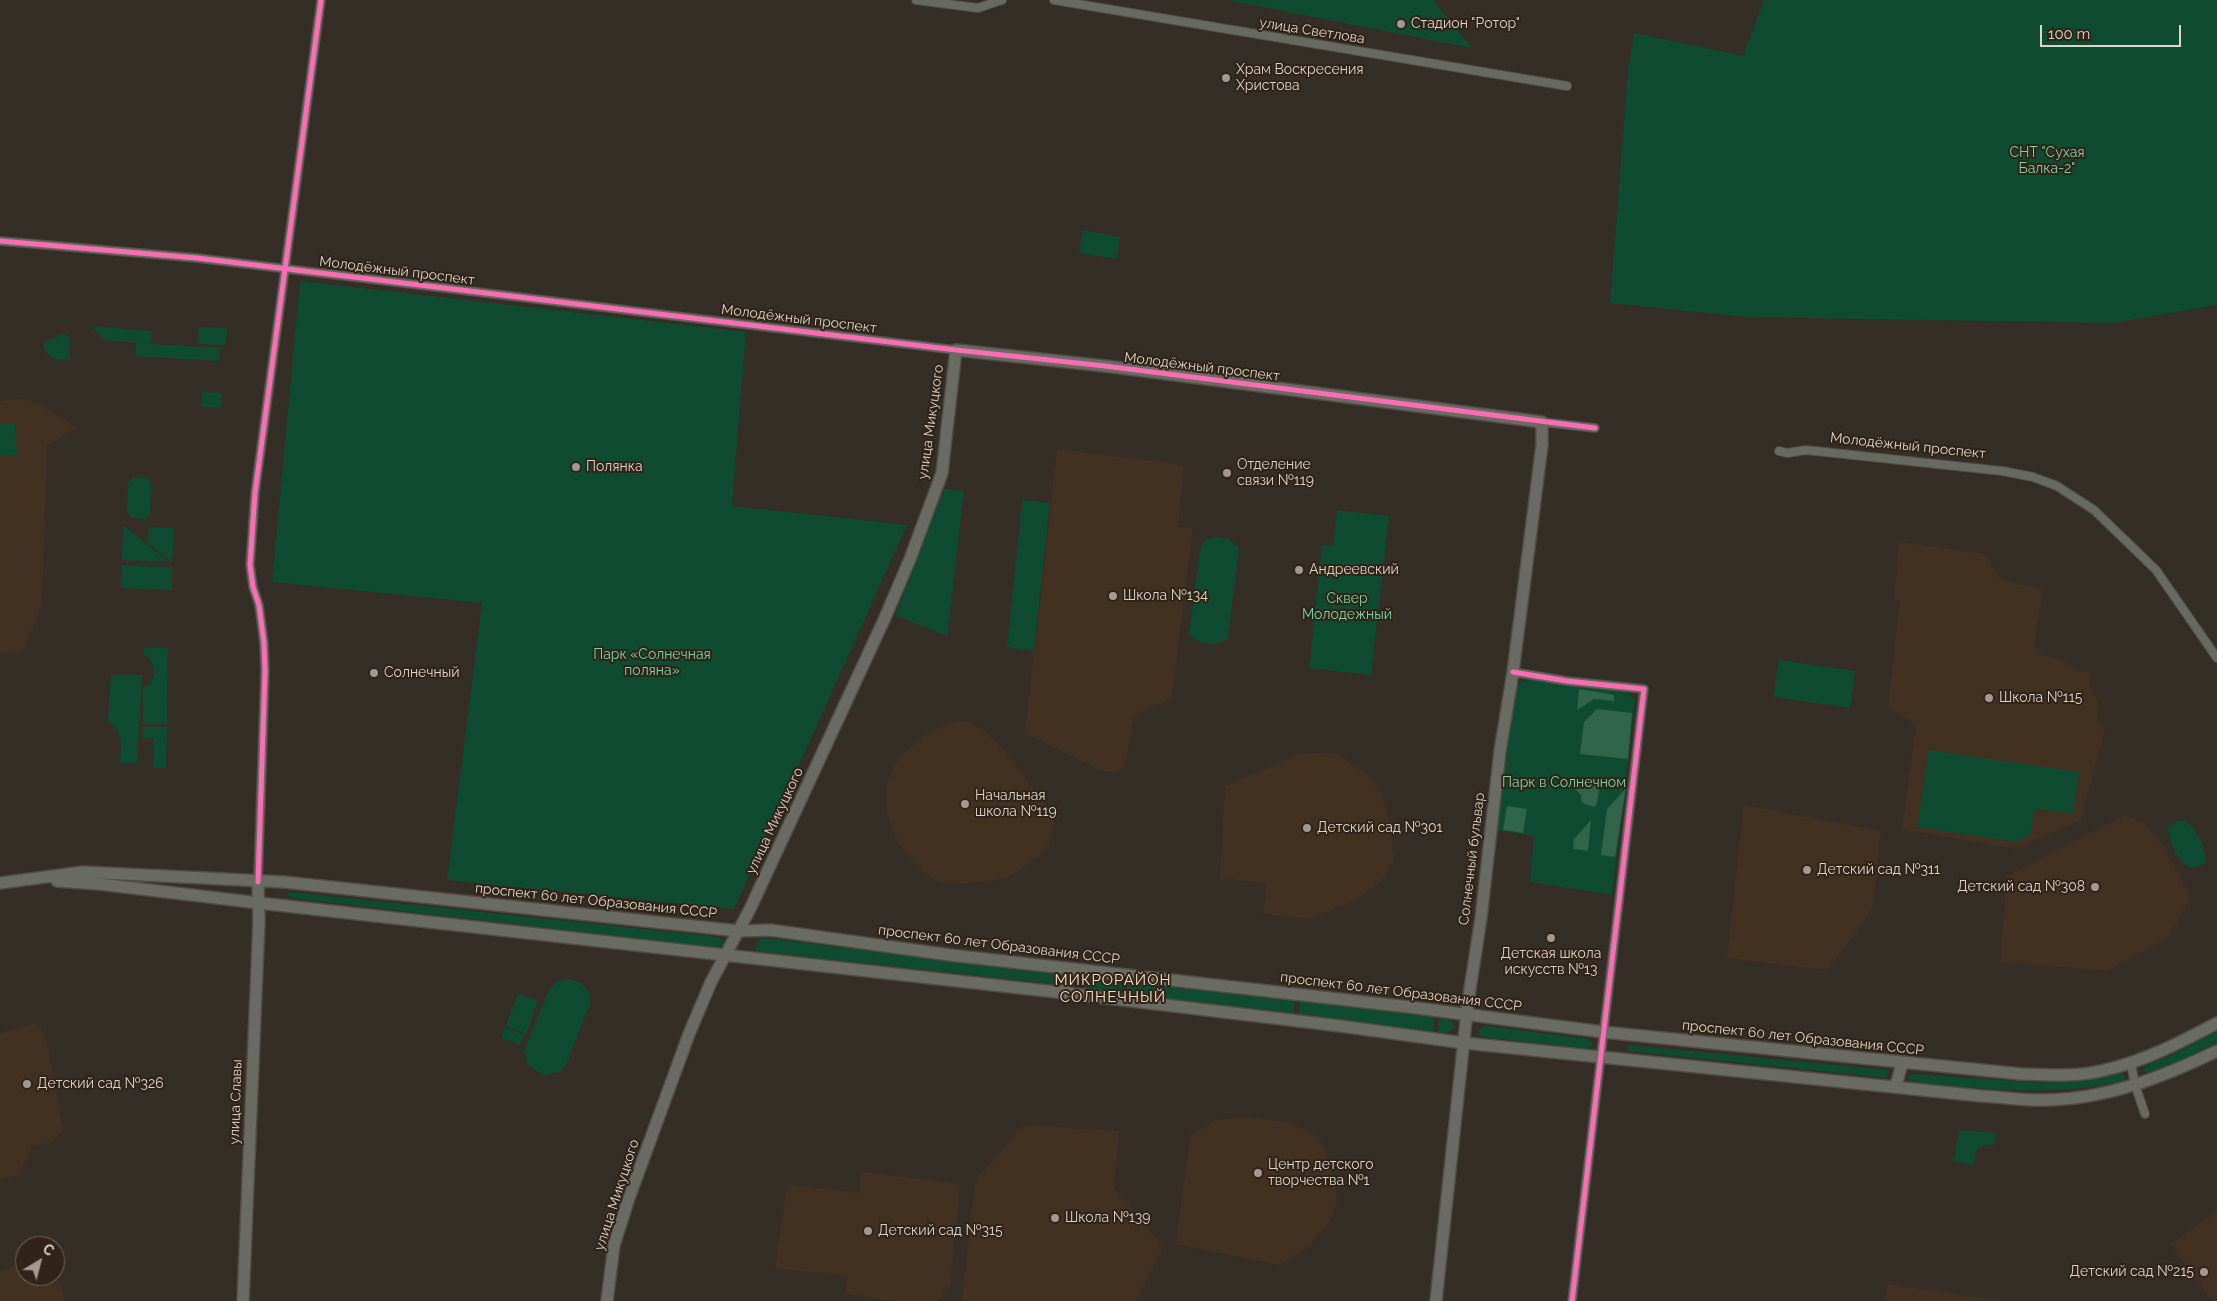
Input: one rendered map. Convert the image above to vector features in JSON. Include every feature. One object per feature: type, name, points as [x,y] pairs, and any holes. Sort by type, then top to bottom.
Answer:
[{"type":"main road","name":"Молодёжный проспект","points":[[956,350],[1105,366],[1542,422]]},
{"type":"main road","name":"улица Микуцкого","points":[[607,1301],[614,1245],[628,1198],[689,1034],[711,982],[739,931],[884,620],[938,487],[942,473],[956,350]]},
{"type":"main road","name":"Солнечный бульвар","points":[[1436,1301],[1467,1014],[1481,918],[1500,751],[1513,672],[1542,445],[1542,422]]},
{"type":"main road","name":"проспект 60 лет Образования СССР","points":[[0,883],[35,880],[83,872],[284,882],[739,931],[770,930],[1069,969],[1467,1014],[1603,1032],[2001,1072],[2060,1075],[2103,1071],[2176,1045],[2217,1023]]},
{"type":"main road","name":"проспект 60 лет Образования СССР","points":[[35,880],[99,884],[1065,993],[1464,1043],[2046,1100],[2099,1095],[2135,1085],[2174,1071],[2217,1051]]},
{"type":"main road","name":"улица Славы","points":[[243,1301],[259,903],[258,882]]},
{"type":"main road","points":[[1065,993],[1069,969]]},
{"type":"main road","points":[[1896,1086],[1902,1063]]},
{"type":"street","points":[[258,882],[265,710],[264,652],[259,605],[253,587],[250,565],[255,492],[321,0]]},
{"type":"street","points":[[916,0],[978,8],[1001,0]]},
{"type":"street","name":"улица Светлова","points":[[1054,0],[1567,86]]},
{"type":"street","name":"Молодёжный проспект","points":[[0,241],[196,258],[285,268],[956,350]]},
{"type":"street","name":"Молодёжный проспект","points":[[1542,422],[1595,428]]},
{"type":"street","name":"Молодёжный проспект","points":[[1779,451],[1787,453],[1806,450],[2002,471],[2033,477],[2058,486],[2073,494],[2094,510],[2156,570],[2217,658]]},
{"type":"street","points":[[1513,672],[1567,681],[1644,689],[1638,756],[1603,1032],[1572,1301]]},
{"type":"street","points":[[2131,1062],[2135,1085],[2145,1114]]},
{"type":"shaded area","points":[[23,399],[43,406],[77,428],[47,445],[42,604],[23,651],[0,653],[0,401]]},
{"type":"shaded area","name":"Школа №134","points":[[1057,449],[1184,465],[1178,527],[1193,528],[1172,698],[1134,715],[1126,762],[1124,768],[1117,772],[1102,771],[1025,733]]},
{"type":"shaded area","points":[[1899,542],[1985,554],[2001,580],[2043,590],[2034,643],[2039,654],[2066,661],[2071,669],[2091,672],[2090,687],[2099,703],[2097,723],[2105,728],[2081,820],[2016,849],[1902,829],[1916,724],[1888,708],[1900,601],[1894,600]]},
{"type":"shaded area","name":"Начальная школа №119","points":[[956,721],[968,722],[992,738],[1009,756],[1046,806],[1054,822],[1049,843],[1040,855],[1011,876],[989,882],[949,884],[938,882],[925,874],[898,843],[887,812],[887,780],[901,755],[929,732]]},
{"type":"shaded area","name":"Детский сад №301","points":[[1335,752],[1368,775],[1380,792],[1389,818],[1394,859],[1381,882],[1357,899],[1307,918],[1263,914],[1267,883],[1220,878],[1225,786],[1300,754]]},
{"type":"shaded area","name":"Детский сад №311","points":[[1744,805],[1881,831],[1873,908],[1828,970],[1727,958]]},
{"type":"shaded area","name":"Детский сад №308","points":[[2126,815],[2145,824],[2162,844],[2191,898],[2167,939],[2106,971],[2000,962],[2007,876]]},
{"type":"shaded area","name":"Детский сад №326","points":[[37,1023],[46,1037],[63,1130],[52,1142],[32,1146],[19,1175],[0,1180],[0,1033]]},
{"type":"shaded area","name":"Центр детского творчества №1","points":[[1247,1117],[1284,1122],[1313,1133],[1325,1147],[1338,1199],[1330,1221],[1307,1248],[1280,1265],[1176,1244],[1190,1135],[1216,1120]]},
{"type":"shaded area","name":"Школа №139","points":[[1024,1125],[1119,1131],[1114,1188],[1163,1247],[1136,1301],[962,1301],[975,1181]]},
{"type":"shaded area","name":"Детский сад №315","points":[[862,1172],[960,1184],[950,1286],[937,1301],[896,1301],[846,1294],[847,1276],[775,1268],[787,1185],[859,1193]]},
{"type":"shaded area","name":"Детский сад №215","points":[[2217,1211],[2217,1301],[2212,1301],[2171,1244]]},
{"type":"shaded area","points":[[15,1267],[15,1286],[60,1286],[64,1301],[0,1301],[0,1270]]},
{"type":"shaded area","points":[[1887,1284],[2005,1301],[1885,1301]]},
{"type":"green space","name":"Стадион \"Ротор\"","points":[[1226,0],[1433,0],[1472,48]]},
{"type":"green space","name":"СНТ \"Сухая Балка-2\"","points":[[1764,0],[2217,0],[2217,305],[2112,323],[1746,317],[1610,303],[1628,69],[1634,33],[1743,56]]},
{"type":"green space","points":[[1083,230],[1120,237],[1117,259],[1079,253]]},
{"type":"green space","name":"Парк «Солнечная поляна»","points":[[300,281],[746,332],[732,506],[907,525],[734,909],[447,880],[482,603],[272,582]]},
{"type":"green space","points":[[91,326],[152,331],[151,344],[219,348],[219,361],[135,356],[136,343],[149,344],[104,340]]},
{"type":"green space","points":[[199,327],[227,328],[226,345],[198,344]]},
{"type":"green space","points":[[65,333],[69,339],[70,360],[54,359],[45,350],[45,342]]},
{"type":"green space","points":[[202,392],[222,393],[221,408],[201,407]]},
{"type":"green space","points":[[15,423],[17,455],[0,456],[0,424]]},
{"type":"green space","points":[[133,477],[147,478],[151,483],[150,514],[146,519],[133,518],[127,513],[128,483]]},
{"type":"green space","points":[[944,489],[964,491],[947,636],[895,615]]},
{"type":"green space","points":[[1022,500],[1050,503],[1034,651],[1007,647]]},
{"type":"green space","name":"Сквер Молодежный","points":[[1337,510],[1389,516],[1371,675],[1309,668],[1322,545],[1333,546]]},
{"type":"green space","points":[[123,525],[169,562],[122,560]]},
{"type":"green space","points":[[149,527],[174,528],[172,562],[147,542]]},
{"type":"green space","points":[[1215,537],[1229,539],[1239,548],[1228,638],[1218,643],[1208,644],[1198,641],[1189,634],[1201,545],[1205,540]]},
{"type":"green space","points":[[122,565],[172,567],[172,590],[121,588]]},
{"type":"green space","points":[[144,648],[168,648],[167,724],[143,724],[143,688],[150,684],[155,673],[151,660],[144,655]]},
{"type":"green space","points":[[1779,660],[1855,671],[1850,708],[1773,697]]},
{"type":"green space","points":[[111,675],[142,675],[137,763],[120,763],[121,745],[119,734],[108,721]]},
{"type":"green space","name":"Парк в Солнечном","points":[[1528,680],[1625,691],[1635,700],[1612,895],[1530,882],[1534,836],[1497,830],[1515,688],[1520,683]]},
{"type":"green space","points":[[1579,689],[1614,695],[1614,701],[1594,699],[1577,710]]},
{"type":"green space","points":[[1597,709],[1632,713],[1628,759],[1580,754],[1584,722]]},
{"type":"green space","points":[[143,727],[167,727],[166,768],[153,768],[154,739],[142,738]]},
{"type":"green space","points":[[1929,750],[2079,772],[2073,813],[2035,809],[2030,835],[2016,842],[1917,827]]},
{"type":"green space","points":[[1577,779],[1600,782],[1597,804],[1594,807],[1582,803],[1581,795],[1576,790]]},
{"type":"green space","points":[[1626,788],[1615,857],[1601,855],[1607,809]]},
{"type":"green space","points":[[1507,806],[1527,809],[1523,833],[1503,830]]},
{"type":"green space","points":[[1591,820],[1588,851],[1573,849],[1574,839]]},
{"type":"green space","points":[[2180,820],[2185,821],[2195,830],[2202,843],[2205,862],[2198,867],[2191,867],[2185,864],[2179,858],[2171,842],[2168,826]]},
{"type":"green space","points":[[291,892],[719,937],[723,941],[723,945],[717,948],[292,898],[287,895]]},
{"type":"green space","points":[[765,938],[1051,973],[1057,975],[1059,980],[1058,983],[1054,984],[755,951],[760,939]]},
{"type":"green space","points":[[1082,978],[1122,982],[1121,993],[1083,988],[1077,983]]},
{"type":"green space","points":[[565,979],[580,983],[587,989],[590,1004],[566,1065],[559,1072],[544,1075],[528,1065],[524,1051],[549,990],[556,982]]},
{"type":"green space","points":[[1128,983],[1295,1000],[1293,1015],[1126,993]]},
{"type":"green space","points":[[518,994],[538,1001],[526,1034],[506,1026]]},
{"type":"green space","points":[[1300,1001],[1434,1016],[1433,1032],[1299,1015]]},
{"type":"green space","points":[[1439,1016],[1452,1021],[1454,1025],[1452,1030],[1446,1033],[1438,1032]]},
{"type":"green space","points":[[1486,1026],[1589,1039],[1593,1044],[1588,1049],[1479,1036],[1478,1030]]},
{"type":"green space","points":[[505,1027],[524,1035],[520,1045],[501,1038]]},
{"type":"green space","points":[[2217,1031],[2217,1043],[2177,1063],[2148,1074],[2144,1070],[2145,1066],[2172,1055]]},
{"type":"green space","points":[[1628,1045],[1887,1070],[1887,1078],[1628,1051]]},
{"type":"green space","points":[[2121,1073],[2126,1077],[2123,1082],[2059,1090],[1976,1088],[1924,1084],[1907,1080],[1909,1075],[1915,1074],[2042,1083],[2083,1080]]},
{"type":"green space","points":[[1959,1130],[1996,1133],[1994,1145],[1987,1144],[1978,1148],[1973,1165],[1954,1161]]},
{"type":"cycle path","points":[[258,882],[265,671],[264,643],[259,605],[253,587],[250,565],[255,493],[321,0]]},
{"type":"cycle path","points":[[0,241],[197,258],[956,350],[1105,366],[1595,428]]},
{"type":"cycle path","points":[[1513,672],[1567,681],[1644,689],[1572,1301]]},
{"type":"place","name":"Стадион \"Ротор\"","points":[[1401,24]]},
{"type":"place","name":"Храм Воскресения Христова","points":[[1226,78]]},
{"type":"place","name":"Полянка","points":[[576,467]]},
{"type":"place","name":"Отделение связи №119","points":[[1227,473]]},
{"type":"place","name":"Андреевский","points":[[1299,570]]},
{"type":"place","name":"Школа №134","points":[[1113,596]]},
{"type":"place","name":"Солнечный","points":[[374,673]]},
{"type":"place","name":"Школа №115","points":[[1989,698]]},
{"type":"place","name":"Начальная школа №119","points":[[965,804]]},
{"type":"place","name":"Детский сад №301","points":[[1307,828]]},
{"type":"place","name":"Детский сад №311","points":[[1807,870]]},
{"type":"place","name":"Детский сад №308","points":[[2095,887]]},
{"type":"place","name":"Детская школа искусств №13","points":[[1551,938]]},
{"type":"place","name":"Детский сад №326","points":[[27,1084]]},
{"type":"place","name":"Центр детского творчества №1","points":[[1258,1173]]},
{"type":"place","name":"Школа №139","points":[[1055,1218]]},
{"type":"place","name":"Детский сад №315","points":[[868,1231]]},
{"type":"place","name":"Детский сад №215","points":[[2204,1272]]},
{"type":"district","name":"МИКРОРАЙОН СОЛНЕЧНЫЙ","points":[[1113,988]]}]
